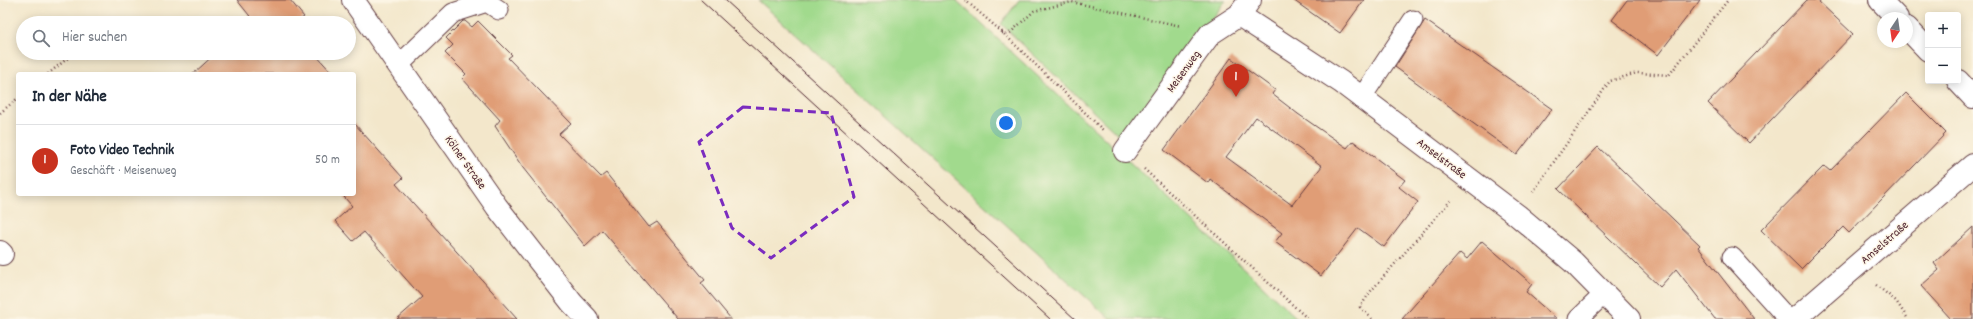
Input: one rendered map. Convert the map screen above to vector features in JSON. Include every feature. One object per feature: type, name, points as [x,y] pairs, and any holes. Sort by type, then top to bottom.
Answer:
[{"type":"street","name":"Kölner Straße","points":[[353,0],[497,207],[572,303],[587,319]]},
{"type":"street","points":[[1880,0],[1891,12]]},
{"type":"street","name":"Amselstraße","points":[[1245,7],[1517,215],[1573,262],[1629,319]]},
{"type":"street","name":"Meisenweg","points":[[1125,151],[1210,34],[1245,7]]},
{"type":"street","points":[[1913,34],[1926,48]]},
{"type":"street","points":[[1961,84],[1973,97]]},
{"type":"street","name":"Amselstraße","points":[[1795,319],[1973,165]]},
{"type":"lane","points":[[399,66],[453,13],[487,2],[499,10]]},
{"type":"lane","points":[[1362,97],[1413,20]]},
{"type":"lane","points":[[1732,257],[1788,319]]},
{"type":"lane","points":[[1578,319],[1604,294]]},
{"type":"path","points":[[1517,215],[1610,81],[1637,73],[1669,75],[1728,0]]},
{"type":"path","points":[[1002,32],[1010,33],[1034,11],[1072,2],[1210,34]]},
{"type":"path","points":[[50,72],[65,60]]},
{"type":"path","points":[[0,113],[16,100]]},
{"type":"path","points":[[1372,319],[1360,307],[1371,291],[1470,179]]},
{"type":"path","points":[[1854,268],[1896,301],[1908,319]]},
{"type":"highlighted area","points":[[743,107],[831,113],[854,197],[771,258],[732,228],[699,142]]},
{"type":"green space","points":[[758,0],[956,0],[1298,319],[1110,319]]},
{"type":"green space","points":[[1019,0],[1226,0],[1130,133],[1118,135],[1001,24]]},
{"type":"building","points":[[237,0],[290,0],[303,16],[250,16]]},
{"type":"building","points":[[1293,0],[1364,0],[1340,33]]},
{"type":"building","points":[[1627,0],[1700,0],[1658,55],[1612,20]]},
{"type":"building","points":[[1807,0],[1817,0],[1853,34],[1749,143],[1708,103]]},
{"type":"building","points":[[1425,20],[1552,109],[1517,155],[1395,67]]},
{"type":"building","points":[[463,21],[472,27],[478,21],[512,55],[508,58],[571,123],[559,134],[601,177],[606,173],[649,227],[657,222],[705,280],[701,283],[731,319],[678,319],[602,230],[585,246],[523,168],[495,126],[500,120],[462,78],[466,74],[445,53],[453,45],[446,38]]},
{"type":"building","points":[[1231,58],[1275,90],[1272,94],[1298,114],[1347,148],[1353,141],[1405,180],[1399,187],[1418,202],[1384,247],[1358,228],[1321,276],[1275,242],[1282,233],[1210,179],[1208,183],[1164,150]],"holes":[[[1256,117],[1322,166],[1292,205],[1226,157]]]},
{"type":"building","points":[[208,60],[320,60],[331,72],[195,72]]},
{"type":"building","points":[[1906,93],[1946,133],[1849,233],[1843,227],[1801,269],[1761,230],[1824,166],[1830,171]]},
{"type":"building","points":[[356,125],[403,178],[396,184],[517,319],[397,319],[422,297],[364,232],[353,241],[335,221],[352,206],[344,197],[356,196]]},
{"type":"building","points":[[1598,147],[1700,245],[1698,247],[1754,319],[1715,319],[1676,269],[1660,287],[1558,189]]},
{"type":"building","points":[[1973,227],[1973,319],[1951,319],[1921,286],[1939,270],[1934,263]]},
{"type":"building","points":[[1482,241],[1532,284],[1526,292],[1557,319],[1402,319],[1460,253],[1467,259]]},
{"type":"tram line","points":[[701,0],[1050,319]]},
{"type":"tram line","points":[[725,0],[1075,319]]},
{"type":"place","name":"Foto Video Technik","points":[[1236,97]]}]
